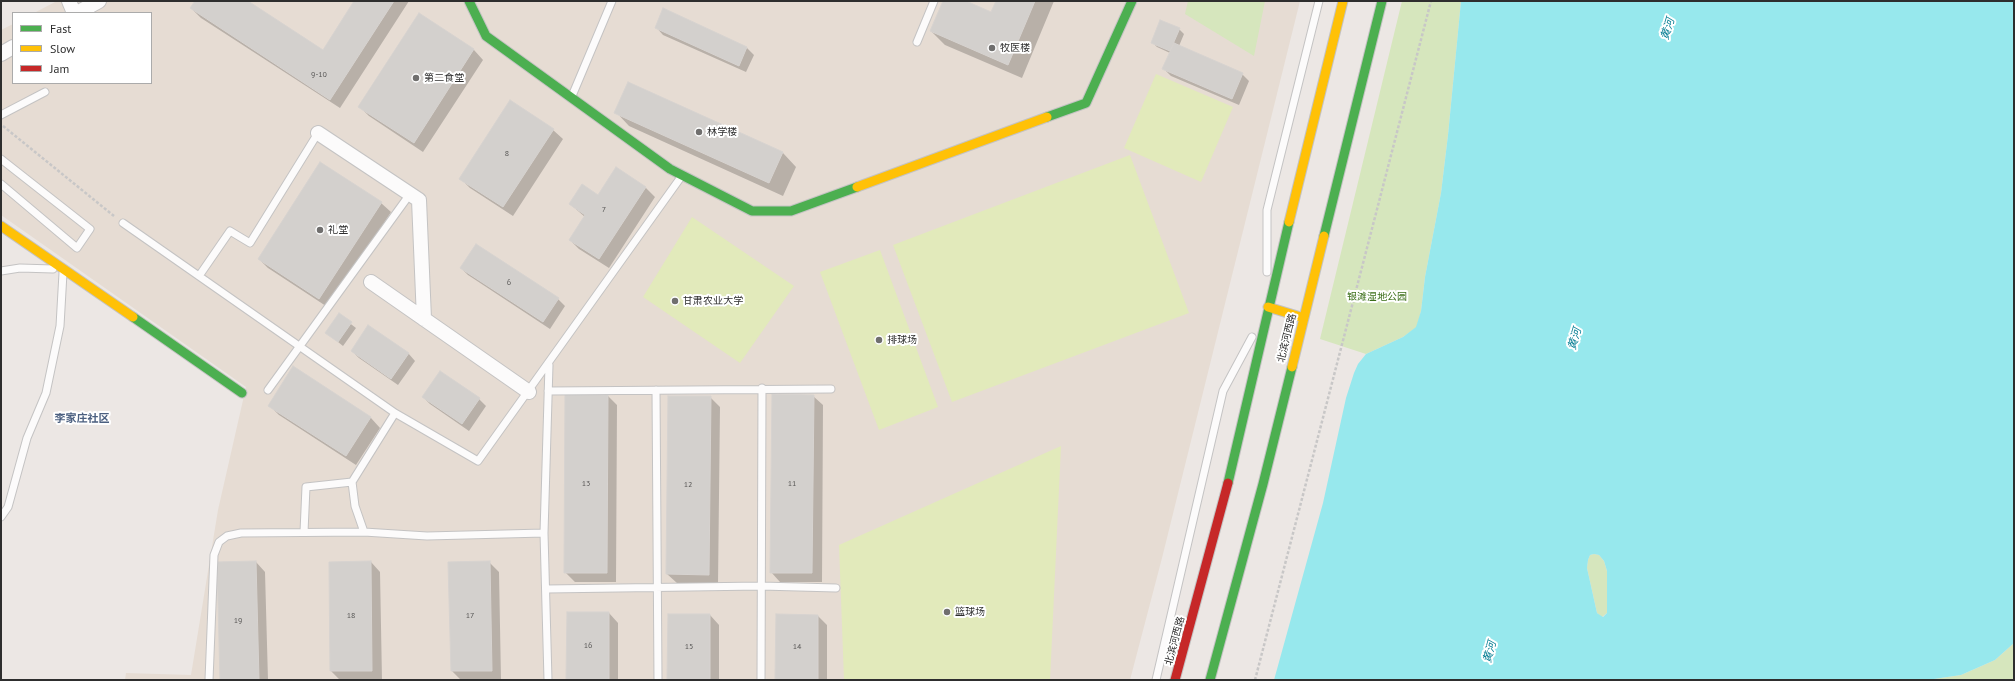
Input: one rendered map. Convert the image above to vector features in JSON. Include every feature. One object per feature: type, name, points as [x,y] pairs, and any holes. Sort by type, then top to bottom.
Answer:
[{"type":"main road","points":[[469,1],[486,36],[670,169],[752,211],[791,211],[1086,103],[1132,1]]},
{"type":"main road","name":"北滨河西路","points":[[1176,680],[1228,484],[1268,307],[1343,1]]},
{"type":"main road","name":"北滨河西路","points":[[1210,680],[1263,484],[1382,1]]},
{"type":"main road","points":[[1,226],[242,393]]},
{"type":"main road","points":[[1268,307],[1304,318]]},
{"type":"street","points":[[69,1],[74,12]]},
{"type":"street","points":[[77,12],[99,1]]},
{"type":"street","points":[[1,54],[12,48]]},
{"type":"street","points":[[318,133],[418,200],[424,319]]},
{"type":"street","points":[[371,282],[529,392]]},
{"type":"lane","points":[[571,98],[612,1]]},
{"type":"lane","points":[[916,42],[934,1]]},
{"type":"lane","points":[[1156,680],[1223,392],[1268,307],[1267,210],[1319,1]]},
{"type":"lane","points":[[1,115],[45,92]]},
{"type":"lane","points":[[199,276],[230,231],[250,243],[318,133]]},
{"type":"lane","points":[[1,159],[90,229],[77,248],[1,184]]},
{"type":"lane","points":[[123,223],[395,413],[478,461],[549,364],[682,175]]},
{"type":"lane","points":[[268,390],[298,346],[410,194]]},
{"type":"lane","points":[[1,272],[20,268],[64,269],[60,326],[46,393],[27,438],[8,507],[1,517]]},
{"type":"lane","points":[[548,680],[547,589],[544,533],[549,364]]},
{"type":"lane","points":[[548,391],[762,388],[831,389]]},
{"type":"lane","points":[[761,680],[762,388]]},
{"type":"lane","points":[[656,390],[658,680]]},
{"type":"lane","points":[[364,532],[355,506],[352,482],[395,413]]},
{"type":"lane","points":[[304,532],[306,487],[352,482]]},
{"type":"lane","points":[[209,680],[214,555],[219,542],[227,536],[241,533],[304,532],[364,532],[427,536],[544,533]]},
{"type":"lane","points":[[547,589],[761,586],[836,588]]},
{"type":"path","points":[[1255,680],[1431,1]]},
{"type":"path","points":[[1,124],[123,223]]},
{"type":"shaded area","name":"甘肃农业大学","points":[[57,1],[1300,1],[1162,558],[1130,680],[125,680],[126,673],[191,675],[218,510],[246,387],[1,215],[1,30],[12,24],[12,84],[152,84],[152,12],[36,12]]},
{"type":"green space","points":[[1188,1],[1265,1],[1254,56],[1185,14]]},
{"type":"green space","name":"银滩湿地公园","points":[[1402,1],[1461,1],[1448,135],[1441,193],[1417,327],[1403,337],[1366,354],[1320,339]]},
{"type":"green space","points":[[1156,74],[1233,107],[1201,182],[1124,148]]},
{"type":"green space","points":[[1130,155],[1189,313],[952,402],[893,245]]},
{"type":"green space","points":[[692,217],[794,286],[740,363],[643,297]]},
{"type":"green space","name":"排球场","points":[[880,250],[938,407],[879,430],[820,272]]},
{"type":"green space","name":"篮球场","points":[[1061,446],[1050,680],[844,680],[839,545]]},
{"type":"green space","points":[[1590,555],[1599,555],[1604,561],[1607,571],[1607,613],[1602,617],[1597,613],[1587,568]]},
{"type":"green space","points":[[2014,643],[2014,680],[1927,680],[1961,675],[1995,660]]},
{"type":"water","name":"黄河","points":[[1461,1],[2014,1],[2014,643],[1995,660],[1961,675],[1927,680],[1274,680],[1323,503],[1346,398],[1354,373],[1358,364],[1366,354],[1403,337],[1416,327],[1421,311],[1425,277],[1441,193]],"holes":[[[1590,555],[1599,555],[1604,561],[1607,571],[1607,613],[1603,617],[1597,613],[1587,568]]]},
{"type":"building","points":[[195,1],[248,1],[323,50],[354,1],[394,1],[330,100],[190,8]]},
{"type":"building","name":"牧医楼","points":[[943,1],[966,1],[991,12],[996,1],[1035,1],[1008,65],[930,31]]},
{"type":"building","points":[[663,8],[747,47],[739,66],[655,28]]},
{"type":"building","name":"第二食堂","points":[[419,13],[474,49],[414,143],[358,107]]},
{"type":"building","points":[[1160,20],[1180,28],[1170,51],[1151,43]]},
{"type":"building","points":[[1174,43],[1243,73],[1232,99],[1162,69]]},
{"type":"building","name":"林学楼","points":[[628,82],[783,152],[769,183],[614,113]]},
{"type":"building","points":[[510,100],[554,129],[503,207],[459,179]]},
{"type":"building","name":"礼堂","points":[[320,162],[382,202],[319,299],[258,259]]},
{"type":"building","points":[[616,167],[646,187],[599,259],[569,240],[585,215],[569,204],[582,184],[598,195]]},
{"type":"building","points":[[476,244],[559,298],[543,322],[460,268]]},
{"type":"building","points":[[339,313],[352,322],[338,342],[325,333]]},
{"type":"building","points":[[368,325],[409,353],[391,379],[351,351]]},
{"type":"building","points":[[293,366],[371,417],[346,456],[268,406]]},
{"type":"building","points":[[440,371],[480,398],[462,424],[422,397]]},
{"type":"building","points":[[565,394],[608,395],[607,573],[564,573]]},
{"type":"building","points":[[772,394],[814,395],[812,573],[770,573]]},
{"type":"building","points":[[668,396],[711,396],[709,575],[666,574]]},
{"type":"building","points":[[256,561],[259,680],[220,680],[217,562]]},
{"type":"building","points":[[371,561],[372,671],[330,671],[329,562]]},
{"type":"building","points":[[490,561],[492,671],[451,671],[448,562]]},
{"type":"building","points":[[567,612],[609,612],[609,680],[566,680]]},
{"type":"building","points":[[668,614],[710,614],[710,680],[667,680]]},
{"type":"building","points":[[776,614],[818,615],[818,680],[775,680]]},
{"type":"traffic: fast","points":[[469,1],[486,36],[670,169],[752,211],[791,211],[857,187]]},
{"type":"traffic: fast","points":[[1047,117],[1086,103],[1132,1]]},
{"type":"traffic: fast","points":[[1324,236],[1382,1]]},
{"type":"traffic: fast","points":[[1228,483],[1289,222]]},
{"type":"traffic: fast","points":[[133,317],[242,393]]},
{"type":"traffic: fast","points":[[1210,680],[1263,484],[1292,367]]},
{"type":"traffic: slow","points":[[1289,222],[1343,1]]},
{"type":"traffic: slow","points":[[857,187],[1047,117]]},
{"type":"traffic: slow","points":[[1,226],[133,317]]},
{"type":"traffic: slow","points":[[1292,367],[1324,236]]},
{"type":"traffic: slow","points":[[1268,307],[1304,318]]},
{"type":"traffic: jam","points":[[1175,680],[1228,483]]},
{"type":"place","name":"牧医楼","points":[[992,48]]},
{"type":"place","name":"第二食堂","points":[[416,78]]},
{"type":"place","name":"林学楼","points":[[699,132]]},
{"type":"place","name":"礼堂","points":[[320,230]]},
{"type":"place","name":"甘肃农业大学","points":[[675,301]]},
{"type":"place","name":"排球场","points":[[879,340]]},
{"type":"place","name":"篮球场","points":[[947,612]]},
{"type":"district","name":"李家庄社区","points":[[82,419]]}]
